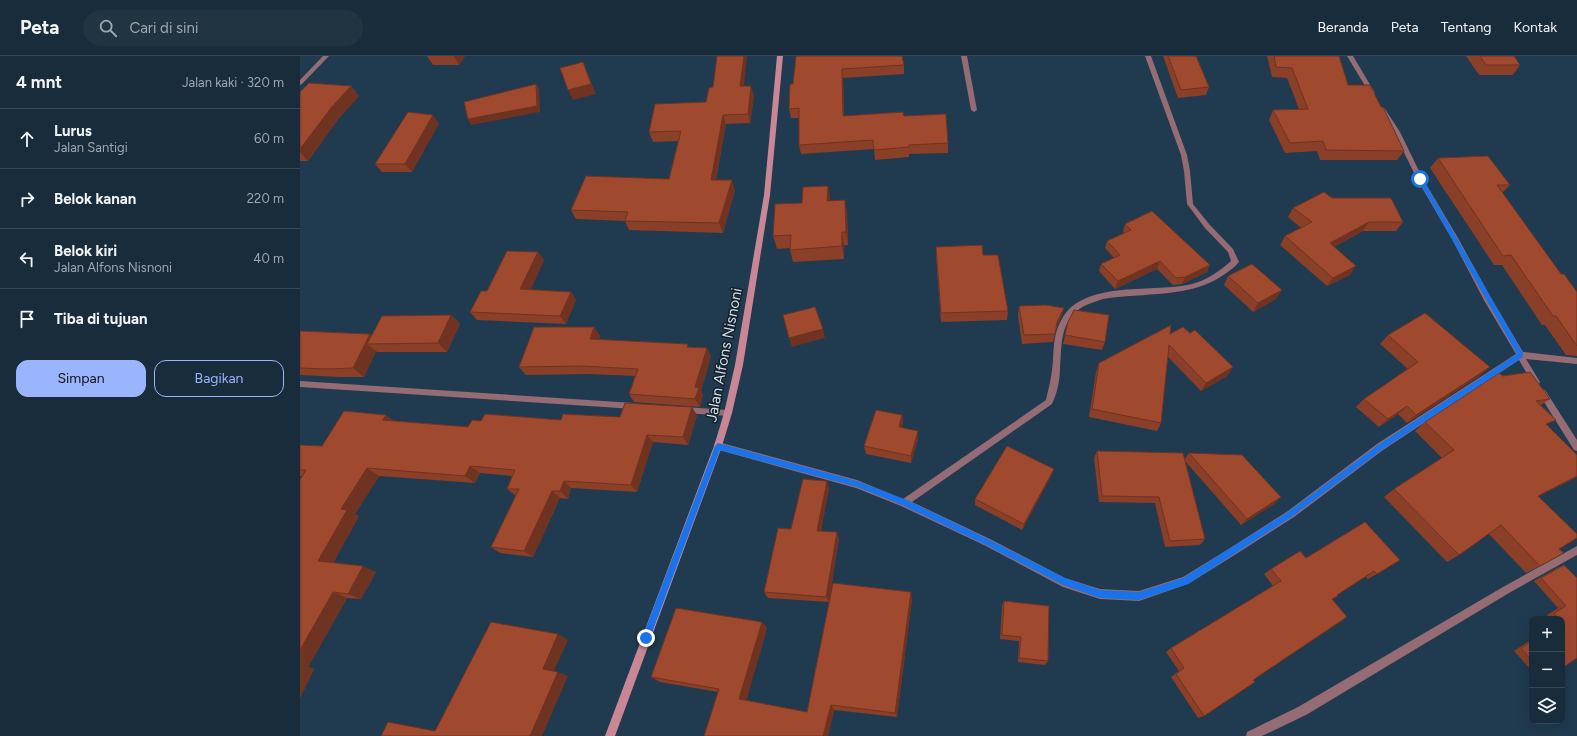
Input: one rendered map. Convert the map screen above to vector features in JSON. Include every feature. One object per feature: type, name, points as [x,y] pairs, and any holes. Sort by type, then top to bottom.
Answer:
[{"type":"main road","name":"Jalan Alfons Nisnoni","points":[[610,736],[718,446],[728,413],[739,365],[767,195],[780,56]]},
{"type":"street","points":[[300,83],[326,56]]},
{"type":"street","points":[[964,56],[974,110]]},
{"type":"street","points":[[904,503],[1049,402],[1056,378],[1057,340],[1067,318],[1076,308],[1089,301],[1117,293],[1188,288],[1205,282],[1223,272],[1234,262],[1231,251],[1190,204],[1184,155],[1148,56]]},
{"type":"street","points":[[1350,56],[1376,99]]},
{"type":"street","points":[[1380,105],[1397,132],[1420,179],[1456,240],[1488,300],[1562,425],[1577,446]]},
{"type":"street","points":[[718,446],[857,484],[904,503],[987,542],[1063,582],[1100,594],[1139,596],[1185,581],[1230,553],[1291,514],[1380,447],[1520,355],[1577,361]]},
{"type":"street","points":[[300,384],[642,407]]},
{"type":"street","points":[[673,409],[728,413]]},
{"type":"street","points":[[1251,736],[1302,711],[1506,590],[1577,550]]},
{"type":"building","points":[[717,56],[744,56],[740,86],[751,86],[748,114],[723,115],[711,180],[732,180],[719,223],[625,221],[628,212],[571,210],[586,176],[669,179],[681,131],[649,132],[655,104],[706,102],[709,88],[713,87]]},
{"type":"building","points":[[796,56],[902,56],[904,65],[842,69],[843,116],[903,112],[904,116],[946,114],[948,143],[909,145],[909,147],[874,150],[873,140],[799,145],[799,108],[789,109],[790,84],[793,84]]},
{"type":"building","points":[[1168,56],[1196,56],[1209,87],[1181,90]]},
{"type":"building","points":[[1274,56],[1339,56],[1348,85],[1370,85],[1381,107],[1383,107],[1404,151],[1326,150],[1323,141],[1290,143],[1273,110],[1308,109],[1292,68],[1276,67]]},
{"type":"building","points":[[1480,56],[1514,56],[1520,65],[1486,65]]},
{"type":"building","points":[[583,62],[591,84],[568,90],[560,68]]},
{"type":"building","points":[[309,83],[351,86],[331,108],[300,149],[300,92]]},
{"type":"building","points":[[536,84],[537,106],[468,119],[464,102]]},
{"type":"building","points":[[408,112],[433,115],[405,164],[375,164]]},
{"type":"building","points":[[1488,156],[1510,185],[1497,185],[1561,274],[1564,274],[1577,292],[1577,346],[1556,316],[1553,316],[1511,255],[1503,256],[1438,158]]},
{"type":"building","points":[[828,186],[827,201],[845,200],[846,232],[842,232],[842,246],[790,250],[791,235],[773,236],[775,204],[802,203],[803,187]]},
{"type":"building","points":[[1324,192],[1332,198],[1391,198],[1403,222],[1369,222],[1330,243],[1356,266],[1333,278],[1285,236],[1312,222],[1293,208]]},
{"type":"building","points":[[1152,211],[1210,265],[1185,277],[1176,278],[1160,261],[1118,281],[1101,264],[1120,255],[1107,241],[1131,230],[1125,224]]},
{"type":"building","points":[[982,245],[983,255],[998,255],[1008,311],[941,313],[936,247]]},
{"type":"building","points":[[507,251],[538,252],[520,289],[571,292],[560,316],[470,312],[481,291],[487,291]]},
{"type":"building","points":[[1252,264],[1282,290],[1258,303],[1228,276]]},
{"type":"building","points":[[1046,305],[1064,308],[1057,322],[1055,334],[1024,335],[1019,306]]},
{"type":"building","points":[[815,307],[823,329],[789,338],[783,315]]},
{"type":"building","points":[[1074,310],[1109,315],[1105,342],[1065,335],[1068,322]]},
{"type":"building","points":[[1425,313],[1490,367],[1416,415],[1407,406],[1388,419],[1364,399],[1418,362],[1388,335]]},
{"type":"building","points":[[451,315],[438,343],[367,344],[382,316]]},
{"type":"building","points":[[1171,325],[1170,334],[1183,327],[1190,333],[1195,330],[1233,367],[1206,383],[1169,345],[1161,423],[1092,409],[1099,363]]},
{"type":"building","points":[[534,327],[594,327],[590,339],[688,344],[687,347],[707,348],[695,387],[699,388],[695,399],[629,394],[638,369],[581,366],[519,367]]},
{"type":"building","points":[[300,331],[370,334],[353,368],[300,368]]},
{"type":"building","points":[[1530,372],[1550,399],[1536,401],[1556,420],[1546,424],[1577,455],[1577,476],[1538,496],[1577,534],[1577,538],[1559,549],[1564,553],[1540,566],[1501,525],[1459,555],[1394,489],[1454,450],[1425,422],[1499,373],[1503,376]]},
{"type":"building","points":[[625,403],[692,407],[683,437],[647,435],[631,485],[564,481],[560,491],[552,491],[524,551],[491,547],[519,489],[507,489],[515,470],[470,466],[465,476],[367,468],[341,509],[347,510],[318,561],[363,566],[348,594],[333,592],[300,650],[300,480],[306,470],[300,470],[300,445],[322,446],[344,411],[386,415],[383,420],[468,427],[472,420],[481,421],[485,414],[561,420],[563,414],[620,417]]},
{"type":"building","points":[[876,410],[902,415],[899,427],[918,431],[911,456],[864,446]]},
{"type":"building","points":[[1007,446],[1054,469],[1024,524],[975,499]]},
{"type":"building","points":[[1097,451],[1183,453],[1205,539],[1170,541],[1159,497],[1102,496]]},
{"type":"building","points":[[1189,453],[1242,455],[1281,497],[1247,519]]},
{"type":"building","points":[[803,479],[827,481],[817,531],[837,532],[826,597],[764,592],[778,528],[791,529]]},
{"type":"building","points":[[1365,522],[1400,560],[1377,574],[1374,571],[1337,595],[1338,596],[1332,599],[1347,617],[1253,680],[1255,682],[1204,716],[1176,674],[1184,668],[1171,648],[1281,581],[1271,569],[1300,551],[1306,558]]},
{"type":"building","points":[[1564,565],[1577,578],[1577,658],[1565,666],[1565,616],[1556,616],[1554,613],[1566,606],[1541,578]]},
{"type":"building","points":[[833,583],[911,592],[895,713],[831,705],[823,736],[704,736],[719,689],[651,677],[676,608],[762,622],[739,699],[807,712]]},
{"type":"building","points":[[1004,601],[1049,606],[1048,661],[1019,658],[1021,637],[1002,635]]},
{"type":"building","points":[[491,622],[558,634],[543,669],[558,672],[530,736],[381,736],[388,722],[435,731]]},
{"type":"building","points":[[1529,643],[1529,657],[1521,648]]},
{"type":"route","points":[[646,638],[718,446],[857,484],[904,503],[987,542],[1063,582],[1100,594],[1139,596],[1185,581],[1291,514],[1380,447],[1520,355],[1420,179]]}]
